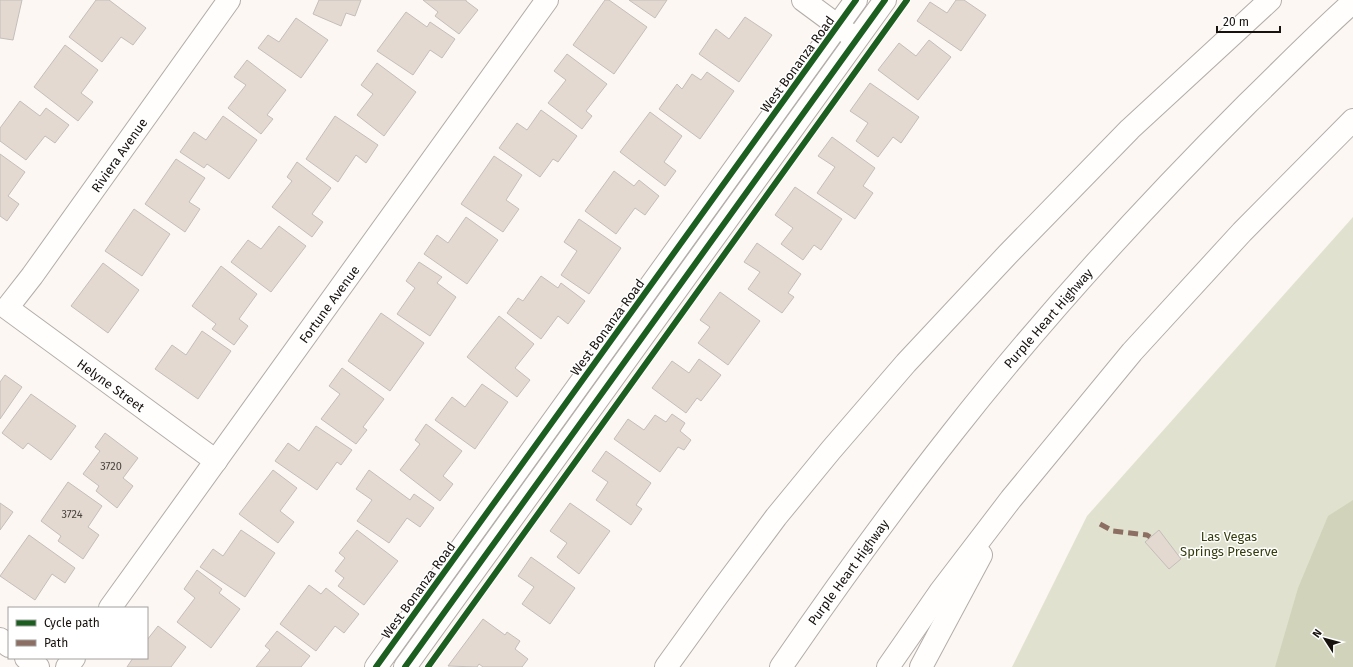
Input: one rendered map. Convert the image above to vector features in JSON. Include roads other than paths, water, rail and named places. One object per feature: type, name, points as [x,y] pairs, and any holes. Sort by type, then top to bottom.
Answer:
[{"type":"main road","name":"Riviera Avenue","points":[[7,308],[37,270],[229,0]]},
{"type":"main road","name":"Fortune Avenue","points":[[111,607],[547,0]]},
{"type":"main road","points":[[803,0],[857,39]]},
{"type":"main road","name":"West Bonanza Road","points":[[376,667],[856,0]]},
{"type":"main road","points":[[405,667],[884,0]]},
{"type":"main road","points":[[666,667],[776,517],[906,363],[1008,254],[1130,129],[1270,0]]},
{"type":"main road","name":"Purple Heart Highway","points":[[781,667],[898,503],[954,430],[1038,329],[1130,226],[1209,142],[1353,2]]},
{"type":"main road","points":[[888,667],[936,598],[1011,499],[1132,352],[1242,232],[1353,120]]},
{"type":"main road","points":[[701,216],[720,229]]},
{"type":"main road","name":"Helyne Street","points":[[7,308],[216,462]]},
{"type":"main road","points":[[922,667],[1011,499]]},
{"type":"main road","points":[[0,639],[8,645]]},
{"type":"main road","points":[[27,659],[38,667]]},
{"type":"main road","points":[[67,667],[73,659]]},
{"type":"park label","name":"Las Vegas Springs Preserve","points":[[1229,544]]}]
